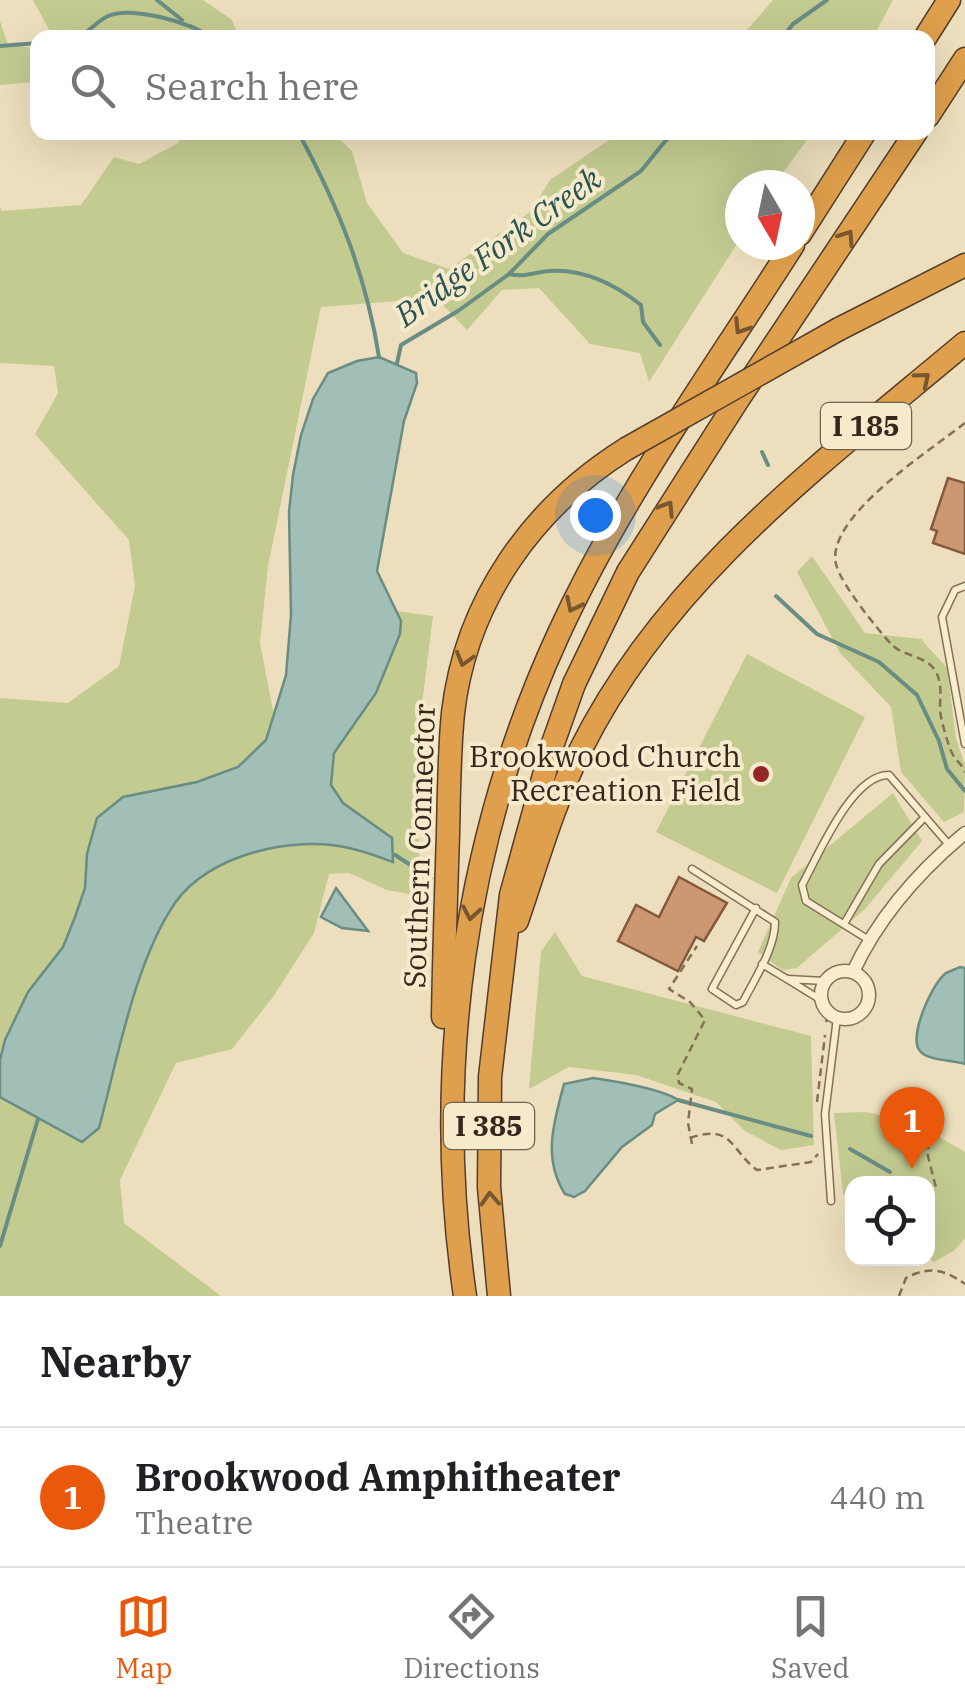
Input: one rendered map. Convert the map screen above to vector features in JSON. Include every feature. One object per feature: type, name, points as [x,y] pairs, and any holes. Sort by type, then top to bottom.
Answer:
[{"type":"highway","points":[[930,30],[949,0]]},
{"type":"highway","points":[[935,105],[965,59]]},
{"type":"highway","points":[[815,210],[860,140]]},
{"type":"highway","name":"I 385","points":[[499,1296],[489,1187],[490,1077],[505,929],[516,867],[574,684],[620,588],[706,448],[911,140]]},
{"type":"highway","name":"I 385","points":[[464,1296],[455,1212],[453,1064],[460,984],[478,876],[516,743],[559,633],[621,515],[783,260]]},
{"type":"highway","name":"Southern Connector","points":[[455,1212],[442,1146],[450,759],[460,673],[484,605],[526,534],[572,486],[626,449],[965,265]]},
{"type":"highway","name":"I 185","points":[[505,957],[552,816],[580,750],[614,689],[653,632],[696,580],[743,534],[965,344]]},
{"type":"street","points":[[853,972],[901,894],[965,833]]},
{"type":"street","points":[[842,970],[853,972],[869,990],[866,1006],[854,1017],[837,1018],[817,1000],[825,981],[842,970]]},
{"type":"lane","points":[[965,586],[955,590],[942,618],[965,744]]},
{"type":"lane","points":[[870,940],[806,901],[802,885],[849,800],[880,774],[889,775],[950,846]]},
{"type":"lane","points":[[844,924],[878,864],[926,816]]},
{"type":"lane","points":[[692,870],[756,908],[775,922],[762,964],[743,1002],[736,1005],[712,989],[756,908]]},
{"type":"lane","points":[[762,964],[817,1000]]},
{"type":"lane","points":[[787,979],[825,981]]},
{"type":"lane","points":[[831,1201],[825,1114],[837,1018]]},
{"type":"path","points":[[965,423],[872,496],[846,523],[837,539],[835,562],[844,584],[894,648],[935,668],[942,689],[940,719],[952,754],[965,772]]},
{"type":"path","points":[[692,1144],[692,1089],[679,1083],[678,1074],[705,1020],[690,1002],[669,989],[697,946]]},
{"type":"path","points":[[817,1000],[828,1022],[819,1066],[817,1105]]},
{"type":"path","points":[[926,1116],[932,1138],[927,1152],[933,1176]]},
{"type":"path","points":[[690,1138],[714,1132],[726,1137],[757,1170],[810,1162],[819,1150]]},
{"type":"path","points":[[899,1296],[906,1278],[925,1268],[965,1284]]},
{"type":"green space","points":[[33,0],[203,0],[232,20],[236,30],[49,30]]},
{"type":"green space","points":[[773,0],[893,0],[877,30],[747,30]]},
{"type":"green space","points":[[0,21],[8,45],[30,47],[30,83],[0,85]]},
{"type":"green space","points":[[180,140],[340,140],[352,151],[367,203],[403,253],[449,269],[530,212],[550,180],[609,140],[807,140],[785,170],[725,170],[727,260],[649,382],[640,353],[590,344],[539,288],[502,290],[467,330],[440,302],[321,307],[268,566],[260,643],[276,726],[373,608],[433,616],[417,745],[420,896],[387,890],[349,873],[329,874],[314,933],[273,997],[232,1049],[176,1063],[120,1180],[124,1223],[221,1296],[0,1296],[0,698],[68,703],[119,666],[135,586],[129,540],[35,434],[58,393],[54,366],[0,363],[0,207],[2,211],[81,205],[114,157],[139,164]]},
{"type":"green space","points":[[812,556],[865,633],[921,639],[947,668],[956,739],[965,765],[964,812],[944,822],[901,772],[891,707],[840,653],[797,572]]},
{"type":"green space","name":"Brookwood Church Recreation Field","points":[[747,654],[865,717],[777,893],[656,832]]},
{"type":"green space","points":[[893,793],[922,841],[865,909],[797,968],[782,970],[758,952],[791,878]]},
{"type":"green space","points":[[555,932],[582,976],[811,1036],[814,1145],[781,1150],[745,1131],[716,1102],[636,1075],[569,1067],[529,1089],[541,951]]},
{"type":"green space","points":[[865,1112],[912,1121],[965,1152],[965,1238],[955,1250],[935,1261],[935,1176],[845,1176],[843,1194],[834,1113]]},
{"type":"water","points":[[379,357],[416,373],[417,383],[404,421],[377,571],[401,621],[400,634],[376,693],[334,753],[331,785],[343,803],[392,838],[393,862],[355,849],[303,844],[254,852],[209,872],[190,886],[175,903],[149,953],[129,1012],[99,1128],[82,1142],[0,1097],[0,1060],[5,1040],[28,992],[63,947],[85,888],[87,854],[97,818],[123,797],[197,782],[238,767],[266,740],[286,675],[291,615],[289,512],[301,435],[313,399],[328,373]]},
{"type":"water","points":[[336,888],[368,931],[342,928],[321,917]]},
{"type":"water","points":[[965,968],[965,1064],[929,1057],[917,1044],[919,1023],[934,987],[946,973]]},
{"type":"water","points":[[593,1078],[650,1089],[678,1100],[655,1114],[652,1125],[622,1147],[585,1191],[574,1197],[565,1194],[554,1167],[554,1126],[564,1084]]},
{"type":"building","points":[[948,478],[965,483],[965,554],[933,543],[937,531],[931,529]]},
{"type":"building","points":[[679,877],[727,903],[704,941],[696,937],[678,971],[618,941],[636,905],[659,917]]},
{"type":"waterway","points":[[157,0],[182,20]]},
{"type":"waterway","name":"Bridge Fork Creek","points":[[788,30],[827,0]]},
{"type":"waterway","points":[[89,30],[118,13],[146,14],[197,30]]},
{"type":"waterway","points":[[0,46],[30,44]]},
{"type":"waterway","points":[[302,140],[349,241],[379,357]]},
{"type":"waterway","name":"Bridge Fork Creek","points":[[397,363],[401,345],[509,274],[548,234],[641,171],[666,140]]},
{"type":"waterway","points":[[509,274],[562,271],[610,285],[641,305],[643,322],[660,345]]},
{"type":"waterway","points":[[762,452],[768,465]]},
{"type":"waterway","points":[[776,596],[817,634],[879,662],[917,695],[939,741],[947,769],[965,791]]},
{"type":"waterway","points":[[395,855],[431,878]]},
{"type":"waterway","points":[[678,1100],[811,1136]]},
{"type":"waterway","name":"Bridge Fork Creek","points":[[0,1246],[38,1119]]},
{"type":"waterway","points":[[850,1149],[890,1172]]},
{"type":"place","name":"Brookwood Church Recreation Field","points":[[761,774]]},
{"type":"place","name":"Brookwood Amphitheater","points":[[912,1169]]}]
